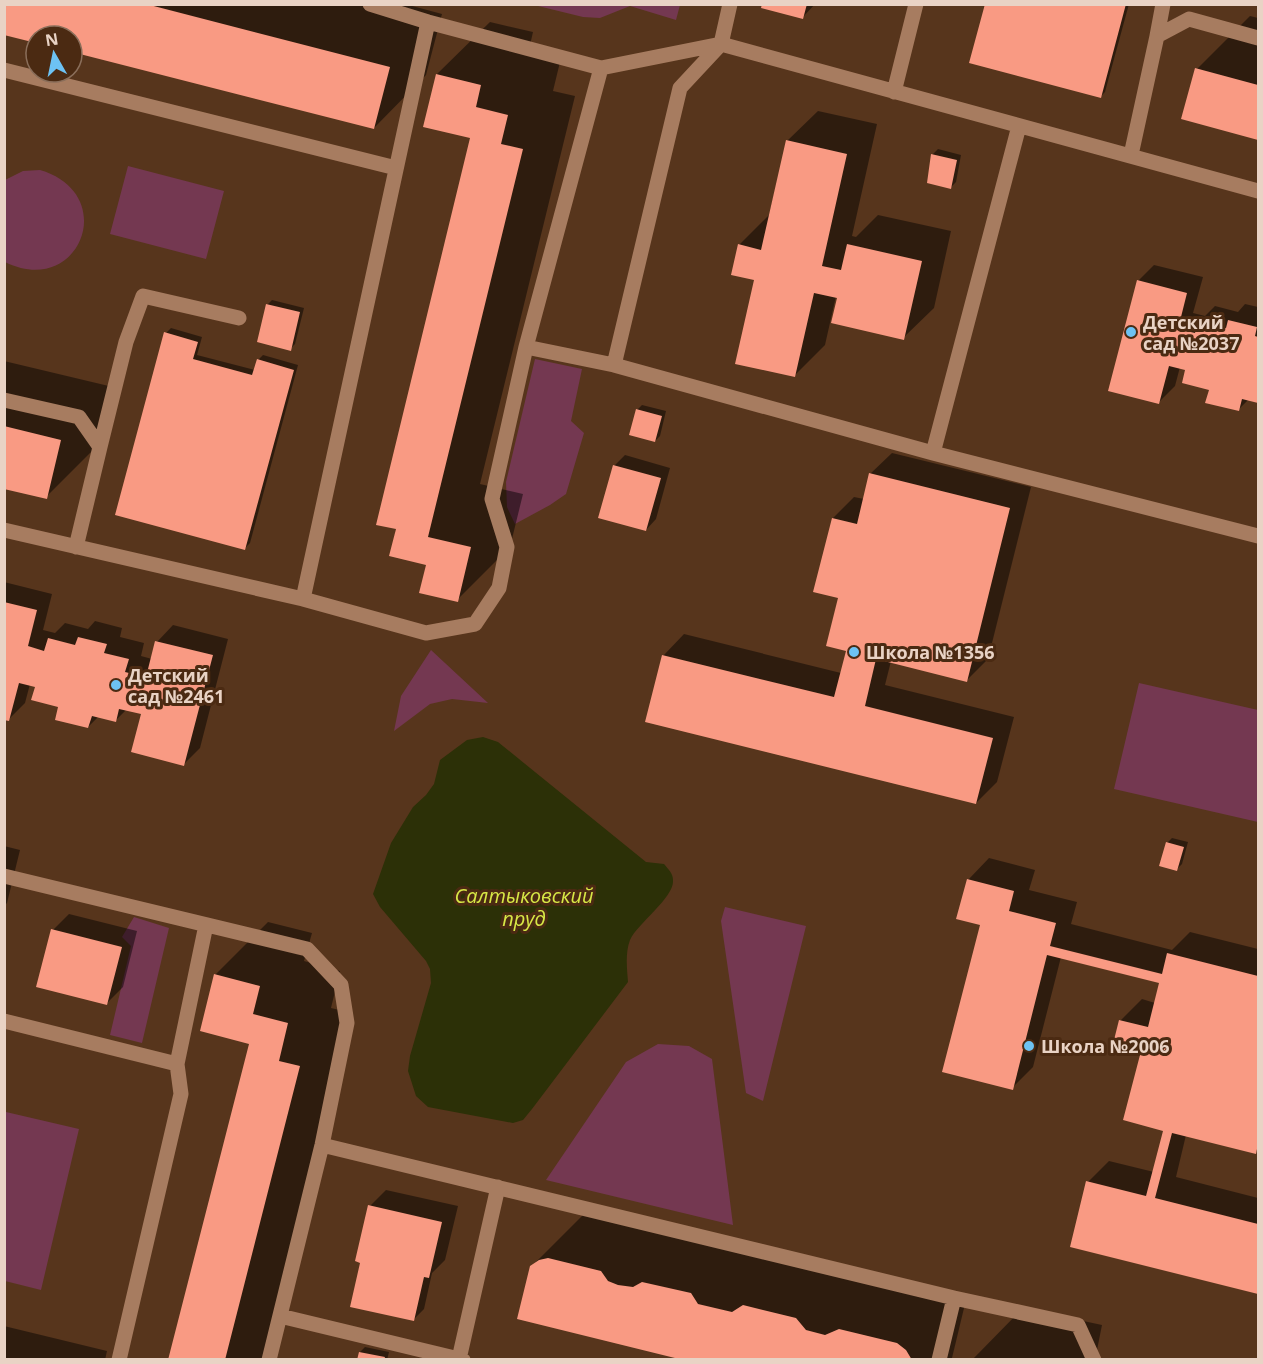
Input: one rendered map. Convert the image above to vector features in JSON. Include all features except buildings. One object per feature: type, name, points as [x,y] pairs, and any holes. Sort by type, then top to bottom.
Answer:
[{"type":"lane","points":[[370,4],[428,22],[601,68],[721,44],[1258,191]]},
{"type":"lane","points":[[614,365],[680,88],[721,44],[730,4]]},
{"type":"lane","points":[[894,92],[916,4]]},
{"type":"lane","points":[[1131,155],[1163,4]]},
{"type":"lane","points":[[1158,36],[1190,19],[1258,38]]},
{"type":"lane","points":[[303,599],[428,22]]},
{"type":"lane","points":[[4,530],[303,599],[426,633],[476,624],[500,588],[507,547],[492,499],[526,347],[601,68]]},
{"type":"lane","points":[[4,70],[396,168]]},
{"type":"lane","points":[[933,453],[1019,126]]},
{"type":"lane","points":[[76,547],[126,342],[143,297],[239,318]]},
{"type":"lane","points":[[526,347],[614,365],[933,453],[1258,537]]},
{"type":"lane","points":[[4,400],[79,417],[100,447]]},
{"type":"lane","points":[[4,876],[307,949],[340,985],[346,1023],[322,1145],[269,1359]]},
{"type":"lane","points":[[118,1359],[181,1094],[177,1064],[206,925]]},
{"type":"lane","points":[[4,1021],[177,1064]]},
{"type":"lane","points":[[322,1145],[954,1298],[1078,1325],[1094,1359]]},
{"type":"lane","points":[[280,1316],[461,1359],[498,1187]]},
{"type":"lane","points":[[939,1359],[954,1298]]},
{"type":"shaded area","points":[[534,5],[680,5],[676,20],[630,6],[600,18],[583,17]]},
{"type":"shaded area","points":[[128,166],[224,191],[206,259],[110,234]]},
{"type":"shaded area","points":[[40,170],[65,182],[79,200],[84,219],[81,239],[70,255],[53,267],[31,270],[5,262],[5,180],[23,171]]},
{"type":"shaded area","points":[[535,359],[582,369],[571,421],[584,433],[566,494],[515,524],[507,507],[506,482]]},
{"type":"shaded area","points":[[431,650],[488,703],[452,699],[430,704],[394,731],[401,696]]},
{"type":"shaded area","points":[[1139,683],[1258,710],[1258,822],[1114,789]]},
{"type":"shaded area","points":[[725,907],[806,926],[763,1101],[746,1093],[721,921]]},
{"type":"shaded area","points":[[134,917],[169,928],[142,1043],[110,1035],[131,946],[122,937]]},
{"type":"shaded area","points":[[658,1044],[689,1046],[712,1059],[733,1225],[546,1180],[626,1062]]},
{"type":"shaded area","points":[[6,1112],[79,1129],[41,1290],[5,1281]]},
{"type":"water","name":"Салтыковский пруд","points":[[483,737],[498,742],[646,862],[664,864],[673,880],[668,894],[630,940],[627,956],[628,982],[532,1109],[523,1120],[513,1123],[428,1107],[416,1096],[408,1071],[410,1056],[431,983],[430,969],[426,961],[380,907],[373,894],[391,843],[413,807],[434,784],[440,760],[467,740]]},
{"type":"place","name":"Детский сад №2037","points":[[1131,332]]},
{"type":"place","name":"Школа №1356","points":[[854,652]]},
{"type":"place","name":"Детский сад №2461","points":[[116,685]]},
{"type":"place","name":"Школа №2006","points":[[1029,1046]]}]
